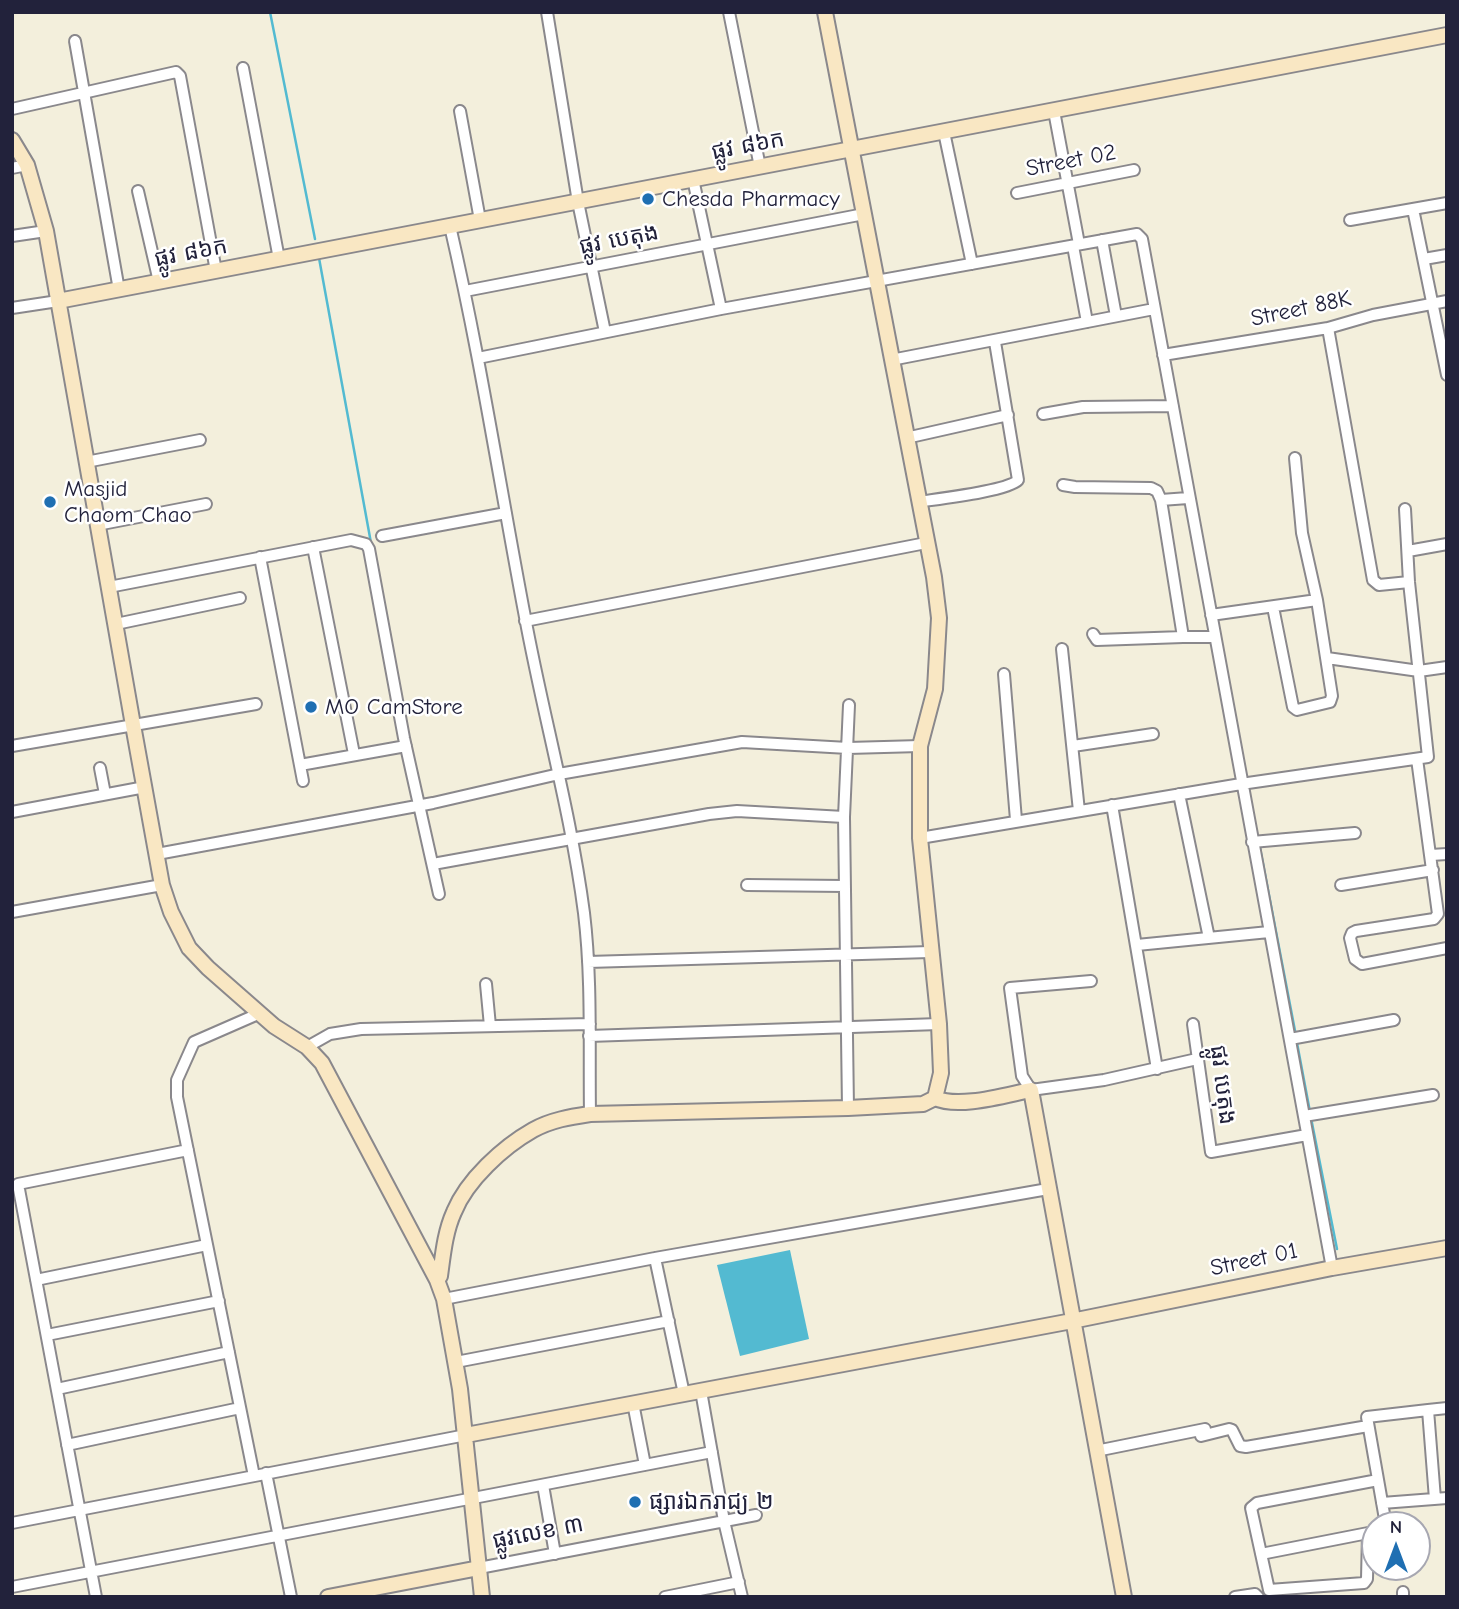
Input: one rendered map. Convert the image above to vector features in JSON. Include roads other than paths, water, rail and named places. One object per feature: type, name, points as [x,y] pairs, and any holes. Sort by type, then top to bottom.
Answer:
[{"type":"street","points":[[547,12],[578,202],[605,332]]},
{"type":"street","points":[[729,12],[760,167]]},
{"type":"street","points":[[437,1280],[455,1209],[467,1191],[505,1150],[533,1130],[564,1118],[590,1114],[923,1104],[935,1098],[941,1073],[939,1024],[920,838],[920,746],[935,689],[939,618],[934,577],[825,12]]},
{"type":"street","name":"ផ្លូវ ៨៦ក","points":[[58,301],[1447,35]]},
{"type":"street","points":[[75,41],[119,289]]},
{"type":"street","points":[[243,68],[279,259]]},
{"type":"street","points":[[12,109],[176,72],[180,76],[216,271]]},
{"type":"street","points":[[460,111],[480,220]]},
{"type":"street","points":[[1054,111],[1068,183],[1087,322]]},
{"type":"street","points":[[944,132],[972,264]]},
{"type":"street","points":[[12,140],[46,231],[162,885],[171,912],[189,948],[258,1014],[274,1027],[307,1046],[322,1063],[437,1280],[444,1299],[456,1362],[482,1597]]},
{"type":"street","name":"Street 02","points":[[1017,193],[1134,170]]},
{"type":"street","points":[[693,179],[721,309]]},
{"type":"street","points":[[138,191],[159,282]]},
{"type":"street","points":[[1350,220],[1447,202]]},
{"type":"street","points":[[1413,209],[1447,375]]},
{"type":"street","name":"ផ្លូវ បេតុង","points":[[465,291],[864,214]]},
{"type":"street","points":[[450,226],[478,358],[525,621],[558,774],[583,912],[588,962],[590,1114]]},
{"type":"street","points":[[12,236],[46,231]]},
{"type":"street","points":[[478,358],[721,309],[1138,234],[1142,239],[1241,784],[1257,842],[1269,932],[1295,1038],[1310,1115],[1307,1135],[1332,1268]]},
{"type":"street","points":[[1102,240],[1116,316]]},
{"type":"street","points":[[1424,259],[1447,255]]},
{"type":"street","points":[[12,308],[58,301]]},
{"type":"street","name":"Street 88K","points":[[1163,355],[1328,328],[1373,315],[1447,301]]},
{"type":"street","points":[[891,360],[1154,309]]},
{"type":"street","points":[[1328,328],[1373,580],[1379,585],[1409,582]]},
{"type":"street","points":[[918,502],[1014,485],[1019,475],[995,341]]},
{"type":"street","points":[[1043,414],[1083,407],[1173,406]]},
{"type":"street","points":[[906,438],[1008,415]]},
{"type":"street","points":[[86,462],[200,440]]},
{"type":"street","points":[[1273,607],[1293,707],[1297,710],[1330,702],[1332,696],[1317,600],[1302,533],[1296,458]]},
{"type":"street","points":[[1063,485],[1151,488],[1157,491],[1161,500],[1183,637]]},
{"type":"street","points":[[1161,500],[1188,498]]},
{"type":"street","points":[[97,525],[205,504]]},
{"type":"street","points":[[920,838],[1241,784],[1428,757],[1409,582],[1405,509]]},
{"type":"street","points":[[382,536],[506,513]]},
{"type":"street","points":[[109,587],[351,540],[363,542],[369,549],[406,746],[439,894]]},
{"type":"street","points":[[525,621],[926,543]]},
{"type":"street","points":[[1408,551],[1447,544]]},
{"type":"street","points":[[313,547],[354,754]]},
{"type":"street","points":[[260,558],[303,781]]},
{"type":"street","points":[[116,624],[240,598]]},
{"type":"street","points":[[1211,615],[1317,600]]},
{"type":"street","points":[[1093,634],[1097,640],[1215,637]]},
{"type":"street","points":[[1062,649],[1079,811]]},
{"type":"street","points":[[1326,659],[1419,671],[1447,667]]},
{"type":"street","points":[[1004,674],[1016,820]]},
{"type":"street","points":[[12,746],[256,704]]},
{"type":"street","points":[[848,1108],[845,817],[849,705]]},
{"type":"street","points":[[1073,746],[1153,734]]},
{"type":"street","points":[[157,854],[420,805],[558,774],[742,741],[848,748],[920,746]]},
{"type":"street","points":[[300,765],[406,746]]},
{"type":"street","points":[[1417,759],[1437,918],[1356,932],[1352,933],[1350,938],[1355,959],[1363,964],[1447,948]]},
{"type":"street","points":[[100,768],[104,794]]},
{"type":"street","points":[[12,812],[145,787]]},
{"type":"street","points":[[1179,794],[1209,938]]},
{"type":"street","points":[[1112,805],[1157,1069]]},
{"type":"street","points":[[433,864],[709,814],[737,811],[845,817]]},
{"type":"street","points":[[1257,842],[1355,833]]},
{"type":"street","points":[[1431,855],[1447,854]]},
{"type":"street","points":[[1341,885],[1433,870]]},
{"type":"street","points":[[12,912],[162,885]]},
{"type":"street","points":[[747,885],[845,886]]},
{"type":"street","points":[[1137,945],[1269,932]]},
{"type":"street","points":[[588,962],[930,952]]},
{"type":"street","points":[[1091,981],[1010,988],[1022,1076],[1031,1090],[1124,1597]]},
{"type":"street","points":[[486,984],[490,1027]]},
{"type":"street","points":[[254,1476],[177,1097],[177,1080],[194,1042],[258,1014]]},
{"type":"street","points":[[1295,1038],[1394,1020]]},
{"type":"street","points":[[307,1046],[330,1034],[361,1029],[590,1024]]},
{"type":"street","points":[[589,1036],[939,1024]]},
{"type":"street","name":"ផ្លូវ បេតុង","points":[[1193,1024],[1211,1152],[1307,1135]]},
{"type":"street","points":[[935,1098],[944,1102],[969,1101],[1157,1069],[1197,1059]]},
{"type":"street","points":[[1310,1115],[1433,1095]]},
{"type":"street","points":[[96,1597],[18,1184],[188,1150]]},
{"type":"street","points":[[444,1299],[655,1258],[1048,1189]]},
{"type":"street","points":[[36,1280],[207,1245]]},
{"type":"street","name":"Street 01","points":[[466,1435],[1447,1248]]},
{"type":"street","points":[[655,1258],[684,1394]]},
{"type":"street","points":[[47,1335],[219,1301]]},
{"type":"street","points":[[456,1362],[668,1321]]},
{"type":"street","points":[[57,1389],[229,1352]]},
{"type":"street","points":[[701,1391],[724,1521],[741,1597]]},
{"type":"street","points":[[633,1403],[645,1465]]},
{"type":"street","points":[[68,1444],[240,1408]]},
{"type":"street","points":[[1383,1511],[1367,1417],[1447,1408]]},
{"type":"street","points":[[1382,1503],[1441,1498],[1427,1410]]},
{"type":"street","points":[[1096,1451],[1229,1429],[1240,1446],[1246,1447],[1368,1426]]},
{"type":"street","points":[[12,1523],[466,1435]]},
{"type":"street","points":[[12,1587],[712,1452]]},
{"type":"street","points":[[266,1473],[291,1597]]},
{"type":"street","points":[[1364,1581],[1359,1585],[1269,1590],[1250,1514],[1256,1503],[1378,1480]]},
{"type":"street","points":[[543,1485],[555,1553]]},
{"type":"street","name":"ផ្លូវលេខ ៣","points":[[328,1597],[757,1515]]},
{"type":"street","points":[[1261,1554],[1361,1534]]},
{"type":"street","points":[[665,1597],[739,1582]]},
{"type":"street","points":[[1235,1597],[1255,1594],[1258,1597]]},
{"type":"water","points":[[790,1250],[809,1339],[740,1356],[717,1265]]},
{"type":"waterway","points":[[270,12],[315,239]]},
{"type":"waterway","points":[[319,258],[371,543]]},
{"type":"waterway","points":[[1259,843],[1296,1036]]},
{"type":"waterway","points":[[1297,1043],[1310,1112]]},
{"type":"waterway","points":[[1311,1118],[1337,1249]]},
{"type":"place","name":"Chesda Pharmacy","points":[[648,199]]},
{"type":"place","name":"Masjid Chaom Chao","points":[[50,502]]},
{"type":"place","name":"MO CamStore","points":[[311,707]]},
{"type":"place","name":"ផ្សារឯករាជ្យ ២","points":[[635,1502]]}]
